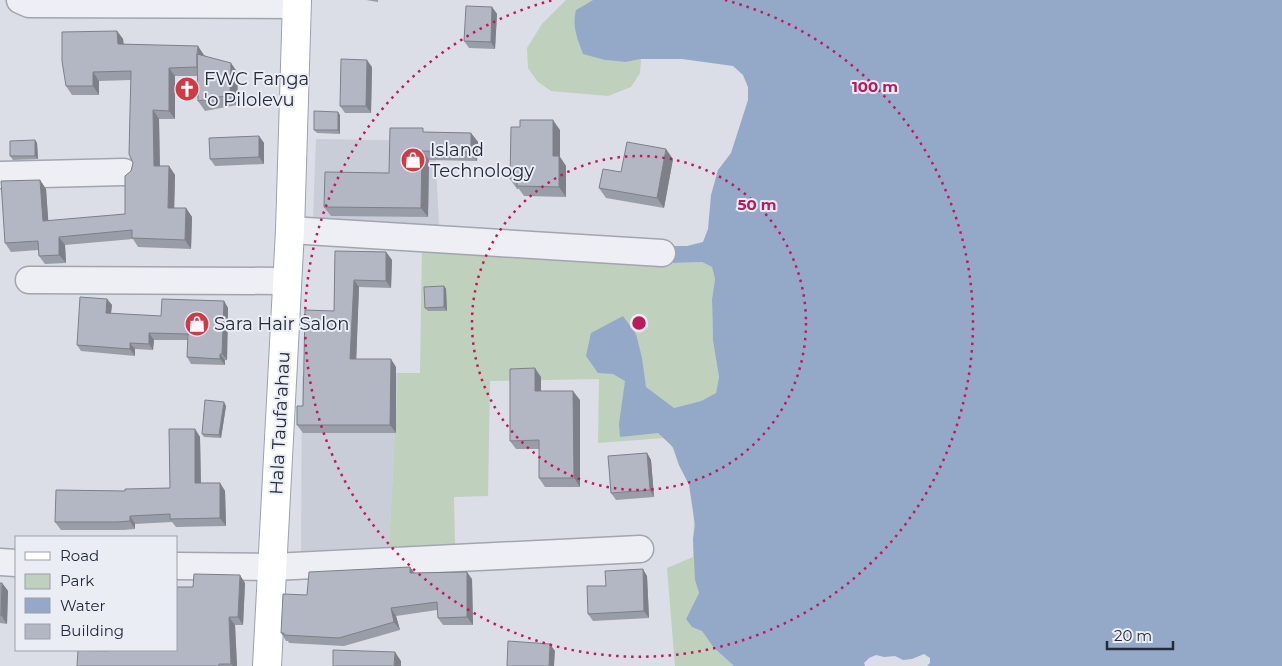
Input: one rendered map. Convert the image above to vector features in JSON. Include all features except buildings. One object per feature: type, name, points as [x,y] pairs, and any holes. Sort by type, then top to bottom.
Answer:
[{"type":"main road","name":"Hala Taufa'ahau","points":[[267,666],[290,230],[296,3]]},
{"type":"street","points":[[20,0],[29,4],[296,3]]},
{"type":"street","points":[[0,175],[124,172]]},
{"type":"street","points":[[290,230],[662,253]]},
{"type":"street","points":[[29,280],[287,281]]},
{"type":"street","points":[[178,566],[273,567],[640,549]]},
{"type":"street","points":[[0,562],[15,563]]},
{"type":"shaded area","points":[[316,139],[435,141],[439,227],[326,228],[313,218]]},
{"type":"shaded area","points":[[398,373],[389,547],[301,551],[302,376]]},
{"type":"green space","points":[[566,0],[593,0],[576,10],[605,60],[626,62],[641,59],[640,73],[631,87],[608,96],[551,91],[538,82],[528,68],[527,48],[542,24]]},
{"type":"green space","points":[[422,246],[617,256],[673,263],[702,262],[712,267],[715,279],[712,299],[713,341],[719,377],[716,393],[701,401],[675,408],[710,467],[695,580],[699,593],[686,619],[693,627],[702,631],[714,648],[734,666],[675,666],[667,568],[693,557],[694,513],[690,486],[672,448],[664,438],[598,443],[599,379],[490,381],[488,496],[454,497],[455,544],[389,547],[398,373],[420,373]]},
{"type":"water","points":[[593,0],[1282,0],[1282,666],[927,666],[930,663],[930,658],[924,654],[912,659],[903,660],[895,656],[884,657],[876,655],[864,663],[865,666],[734,666],[714,648],[702,631],[692,627],[686,619],[699,593],[695,580],[693,539],[695,525],[689,485],[673,447],[658,433],[620,437],[619,424],[625,381],[613,374],[598,373],[586,356],[591,333],[623,316],[636,334],[646,387],[674,408],[701,401],[716,393],[719,377],[713,341],[712,299],[715,279],[712,267],[702,262],[673,263],[675,255],[674,246],[687,246],[703,242],[708,229],[711,195],[718,170],[731,153],[748,100],[748,87],[743,75],[733,66],[682,59],[641,59],[626,62],[605,60],[583,54],[575,27],[576,10]]},
{"type":"place","name":"FWC Fanga 'o Pilolevu","points":[[187,89]]},
{"type":"place","name":"Island Technology","points":[[413,160]]},
{"type":"place","name":"Sara Hair Salon","points":[[197,324]]}]
